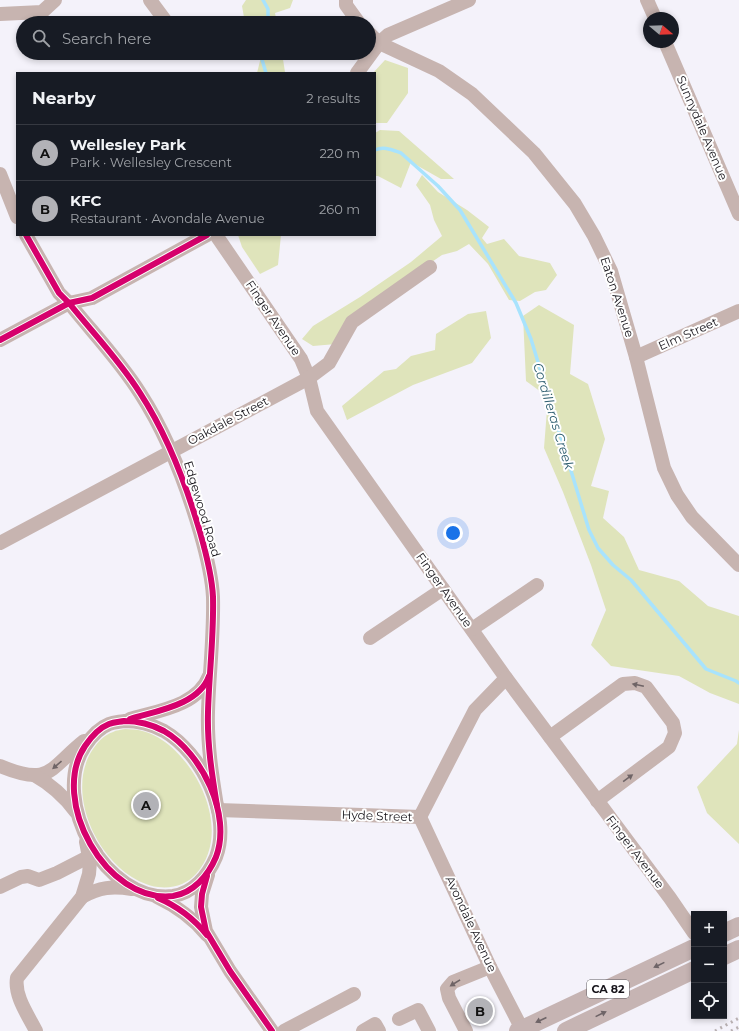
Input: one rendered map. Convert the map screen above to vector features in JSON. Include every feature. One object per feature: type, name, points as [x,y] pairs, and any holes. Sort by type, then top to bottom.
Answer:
[{"type":"main road","points":[[727,932],[739,926]]},
{"type":"main road","name":"CA 82","points":[[521,1030],[691,949]]},
{"type":"main road","points":[[727,955],[739,949]]},
{"type":"main road","name":"CA 82","points":[[566,1031],[691,971]]},
{"type":"street","points":[[0,14],[42,12],[55,0]]},
{"type":"street","points":[[150,0],[162,16]]},
{"type":"street","points":[[346,0],[346,5],[355,16]]},
{"type":"street","points":[[376,47],[388,35],[469,0]]},
{"type":"street","points":[[647,0],[652,12]]},
{"type":"street","name":"Eaton Avenue","points":[[376,40],[379,43],[439,71],[472,94],[534,153],[575,204],[594,236],[611,271],[636,357],[664,468],[676,495],[692,517],[738,561]]},
{"type":"street","name":"Sunnydale Avenue","points":[[668,48],[739,214]]},
{"type":"street","points":[[358,72],[367,60]]},
{"type":"street","points":[[0,174],[16,214]]},
{"type":"street","name":"Edgewood Road","points":[[27,236],[59,293],[69,303],[140,392],[172,452],[181,473],[204,546],[210,572],[213,596],[208,730],[217,808]]},
{"type":"street","points":[[0,340],[69,303],[92,298],[205,236]]},
{"type":"street","name":"Finger Avenue","points":[[217,236],[301,359],[309,378],[317,411],[506,678],[670,898],[691,929]]},
{"type":"street","name":"Oakdale Street","points":[[0,543],[309,378],[329,363],[352,322],[430,267]]},
{"type":"street","name":"Elm Street","points":[[636,357],[739,311]]},
{"type":"street","points":[[472,629],[537,585]]},
{"type":"street","points":[[370,638],[443,589]]},
{"type":"street","name":"Edgewood Road","points":[[124,721],[178,704],[190,698],[199,692],[204,685],[211,668]]},
{"type":"street","name":"Hyde Street","points":[[217,808],[420,817],[475,710],[506,678]]},
{"type":"street","points":[[550,737],[623,684],[635,683],[646,687],[673,722],[675,733],[669,746],[597,801]]},
{"type":"street","points":[[34,775],[49,772],[58,766],[80,743],[93,733],[109,724],[124,721],[139,721],[153,726],[178,741],[188,751],[207,779],[217,808],[220,826],[220,841],[216,856],[204,882],[202,894],[201,907],[206,931],[243,990],[272,1031]]},
{"type":"street","points":[[36,1031],[18,993],[16,986],[17,978],[82,896],[89,874],[92,855],[78,816],[74,784],[75,768],[80,753],[89,740],[98,731],[109,724]]},
{"type":"street","points":[[0,766],[34,775],[58,791],[66,799],[78,816]]},
{"type":"street","name":"Avondale Avenue","points":[[420,817],[521,1030]]},
{"type":"street","points":[[0,887],[21,877],[28,876],[39,880],[57,873],[92,855]]},
{"type":"street","points":[[92,855],[124,883],[137,890]]},
{"type":"street","points":[[82,896],[94,890],[107,887],[137,890],[165,897],[179,895],[191,889],[202,880],[210,869]]},
{"type":"street","points":[[151,894],[186,914],[214,944]]},
{"type":"street","points":[[466,1031],[449,998],[447,989],[453,982],[490,967]]},
{"type":"street","points":[[284,1031],[354,994]]},
{"type":"street","points":[[399,1019],[418,1010],[429,1031]]},
{"type":"street","points":[[363,1031],[375,1024],[379,1031]]},
{"type":"green space","points":[[246,0],[293,0],[290,8],[275,13],[276,16],[244,16],[242,6]]},
{"type":"green space","points":[[260,60],[283,60],[285,72],[257,72]]},
{"type":"green space","points":[[385,60],[408,68],[408,93],[387,123],[376,123],[376,72],[374,72]]},
{"type":"green space","points":[[380,130],[399,131],[454,179],[441,179],[411,162],[401,188],[376,176],[376,132]]},
{"type":"green space","points":[[422,175],[438,192],[467,210],[489,227],[482,238],[487,244],[504,239],[519,256],[550,263],[557,275],[546,290],[535,292],[520,301],[509,300],[488,264],[469,244],[457,251],[442,255],[376,300],[336,344],[313,346],[302,339],[313,326],[360,297],[411,262],[442,236],[434,220],[430,205],[416,185]]},
{"type":"green space","points":[[238,236],[281,236],[278,265],[260,274],[242,247]]},
{"type":"green space","points":[[539,305],[574,325],[570,374],[588,384],[605,439],[591,486],[609,491],[603,518],[624,537],[639,570],[679,581],[708,606],[739,616],[739,704],[710,693],[679,676],[611,666],[591,645],[606,610],[591,565],[563,492],[544,448],[548,397],[526,381],[523,316]]},
{"type":"green space","points":[[486,311],[491,338],[472,363],[413,385],[347,420],[342,406],[384,371],[396,369],[411,356],[435,350],[436,334],[468,314]]},
{"type":"green space","points":[[125,729],[140,730],[149,733],[162,740],[176,751],[199,783],[207,801],[211,821],[211,840],[206,858],[192,878],[179,885],[158,887],[139,881],[121,869],[106,852],[94,833],[86,811],[82,789],[84,768],[93,749],[99,741],[107,735]]},
{"type":"green space","points":[[739,730],[739,844],[707,813],[697,787],[737,744]]},
{"type":"waterway","name":"Cordilleras Creek","points":[[263,0],[268,9],[268,16]]},
{"type":"waterway","name":"Cordilleras Creek","points":[[262,60],[266,72]]},
{"type":"waterway","name":"Cordilleras Creek","points":[[376,150],[385,148],[401,153],[438,186],[460,210],[516,303],[531,339],[589,530],[598,548],[613,565],[631,580],[706,669],[739,683]]},
{"type":"railway","points":[[715,1031],[739,1018]]},
{"type":"railway","points":[[731,1031],[739,1027]]},
{"type":"cycle path","points":[[27,236],[59,293],[115,358],[150,409],[168,443],[189,496],[210,572],[213,597],[208,736],[217,806]]},
{"type":"cycle path","points":[[0,340],[69,303],[92,298],[205,236]]},
{"type":"cycle path","points":[[130,719],[164,710],[186,700],[196,694],[204,686],[209,676]]},
{"type":"cycle path","points":[[124,721],[140,722],[154,726],[178,741],[201,769],[217,804],[220,823],[220,840],[216,857],[209,871],[204,877],[193,887],[180,894],[173,896],[149,894],[126,884],[106,866],[90,844],[79,819],[74,793],[76,768],[85,746],[93,736],[105,726],[111,723],[124,721]]},
{"type":"cycle path","points":[[207,876],[202,894],[201,907],[206,931],[230,971],[272,1031]]},
{"type":"cycle path","points":[[158,898],[185,914],[207,935]]},
{"type":"place","name":"Wellesley Park","points":[[146,805]]},
{"type":"place","name":"KFC","points":[[480,1011]]}]
